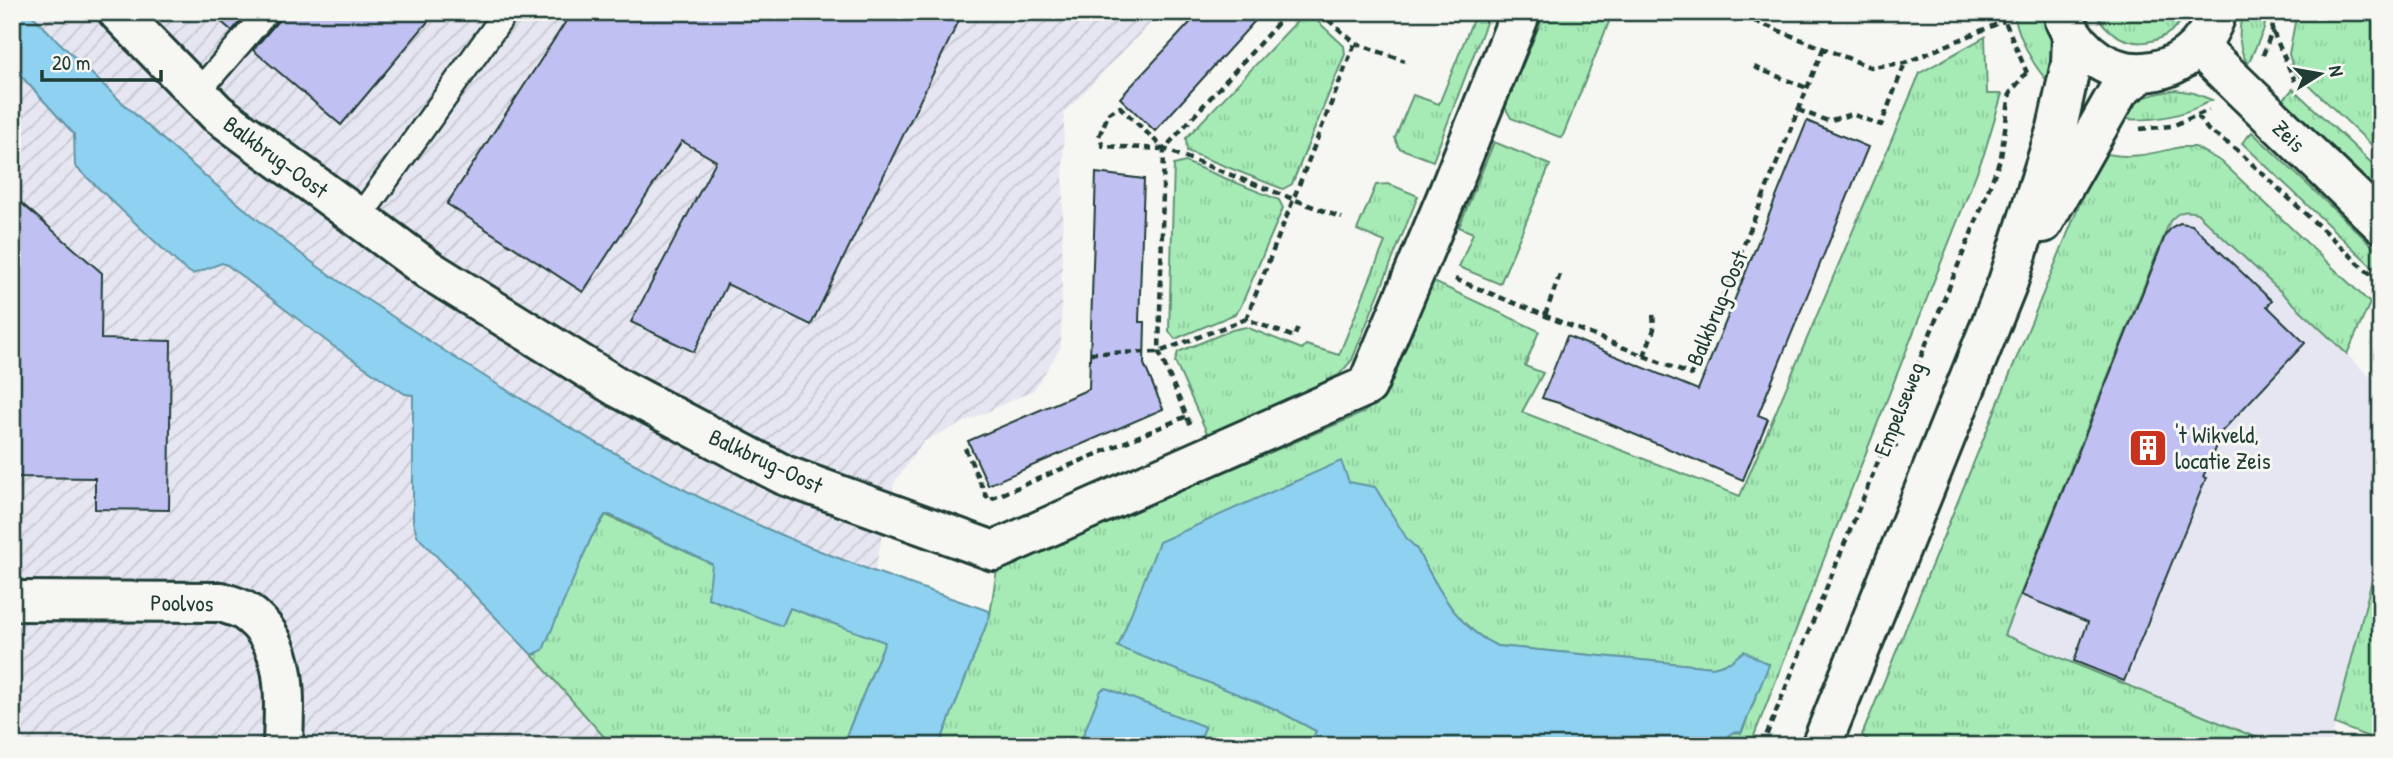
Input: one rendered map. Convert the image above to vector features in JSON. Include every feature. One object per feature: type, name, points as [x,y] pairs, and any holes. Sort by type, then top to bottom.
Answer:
[{"type":"street","name":"Balkbrug-Oost","points":[[118,12],[217,113],[429,270],[619,388],[784,475],[994,551],[1367,386],[1521,12]]},
{"type":"street","points":[[2066,24],[2085,51],[2101,63],[2120,71],[2141,73],[2182,61],[2199,47],[2212,29],[2217,12]]},
{"type":"street","points":[[1821,746],[2008,282],[2057,128],[2071,64],[2066,24]]},
{"type":"street","name":"Zeis","points":[[2199,47],[2381,223]]},
{"type":"street","points":[[2008,282],[2086,151],[2119,89],[2141,73]]},
{"type":"street","name":"Poolvos","points":[[12,601],[221,603],[244,610],[263,628],[277,649],[285,678],[283,746]]},
{"type":"lane","points":[[197,93],[267,12]]},
{"type":"lane","points":[[359,218],[506,12]]},
{"type":"path","points":[[1204,457],[1159,352],[1164,149],[1288,12]]},
{"type":"path","points":[[1320,12],[1354,43],[1405,61]]},
{"type":"path","points":[[1732,12],[1870,66],[1905,63],[2004,21],[2001,12]]},
{"type":"path","name":"Empelseweg","points":[[1762,746],[2001,157],[2010,93],[2026,73],[2004,21]]},
{"type":"path","points":[[2272,31],[2297,87]]},
{"type":"path","points":[[1246,319],[1354,43]]},
{"type":"path","name":"Balkbrug-Oost","points":[[1418,264],[1691,375],[1823,49]]},
{"type":"path","points":[[1798,110],[1828,121],[1852,114],[1881,125],[1905,63]]},
{"type":"path","points":[[1754,67],[1807,88]]},
{"type":"path","points":[[1164,149],[1121,107],[1109,113],[1099,136],[1103,146],[1164,149],[1342,218]]},
{"type":"path","points":[[2198,116],[2208,130],[2236,149],[2381,284]]},
{"type":"path","points":[[1545,315],[1560,275]]},
{"type":"path","points":[[1644,356],[1654,329],[1653,312]]},
{"type":"path","points":[[1090,353],[1159,352],[1246,319],[1294,337],[1299,325]]},
{"type":"path","points":[[965,448],[988,500],[1187,416]]},
{"type":"shaded area","points":[[12,12],[1161,12],[1064,113],[1061,347],[1034,390],[924,441],[894,483],[866,610],[1089,746],[12,746]]},
{"type":"shaded area","points":[[2186,210],[2197,213],[2381,387],[2381,545],[2330,746],[2277,746],[2004,635],[2170,221],[2176,214]]},
{"type":"green space","points":[[1476,12],[1490,12],[1433,161],[1399,148],[1395,138],[1413,95],[1439,104]]},
{"type":"green space","points":[[1545,12],[1613,12],[1562,138],[1511,118],[1505,107]]},
{"type":"green space","points":[[2013,12],[2041,12],[2053,47],[2053,87],[2028,53]]},
{"type":"green space","points":[[2095,12],[2187,12],[2178,25],[2166,35],[2141,42],[2128,41],[2116,35],[2104,25]]},
{"type":"green space","points":[[2242,12],[2267,12],[2264,29],[2248,64],[2240,46]]},
{"type":"green space","points":[[2297,12],[2381,12],[2381,154],[2294,71],[2289,54]]},
{"type":"green space","points":[[1302,16],[1312,16],[1344,46],[1345,54],[1292,184],[1283,189],[1187,151],[1186,138]]},
{"type":"green space","points":[[1985,37],[1987,94],[2002,94],[1984,154],[1750,746],[1723,746],[1730,733],[1742,732],[1769,664],[1730,662],[1713,667],[1497,646],[1482,638],[1459,617],[1440,591],[1416,548],[1407,539],[1118,646],[1273,708],[1316,731],[1310,746],[1198,746],[1205,727],[1106,688],[1101,691],[1079,746],[939,746],[990,615],[997,569],[1363,413],[1388,392],[1430,280],[1539,331],[1525,366],[1543,373],[1522,412],[1740,496],[1920,73]]},
{"type":"green space","points":[[2293,89],[2381,172],[2381,193],[2283,100]]},
{"type":"green space","points":[[2176,90],[2212,100],[2168,117],[2120,119],[2137,101]]},
{"type":"green space","points":[[2252,132],[2381,254],[2381,275],[2242,143]]},
{"type":"green space","points":[[1494,142],[1550,165],[1500,284],[1459,267],[1473,233],[1459,227]]},
{"type":"green space","points":[[2195,147],[2222,162],[2370,303],[2347,354],[2197,213],[2182,212],[2173,218],[2004,635],[2277,746],[1875,746],[1862,735],[2101,152],[2131,156]]},
{"type":"green space","points":[[1185,162],[1279,200],[1283,208],[1240,308],[1235,314],[1175,339],[1169,331],[1174,165]]},
{"type":"green space","points":[[1389,184],[1418,196],[1352,360],[1339,375],[1208,435],[1175,362],[1178,352],[1246,327],[1302,349],[1306,345],[1339,355],[1385,242],[1357,230],[1376,185]]},
{"type":"green space","points":[[606,515],[713,564],[708,598],[782,625],[790,608],[885,642],[842,746],[612,746],[532,655],[537,654],[591,538]]},
{"type":"green space","points":[[2381,545],[2381,734],[2379,741],[2335,724]]},
{"type":"water","points":[[12,12],[29,12],[162,138],[304,256],[342,284],[494,382],[581,434],[717,506],[818,550],[989,611],[990,615],[939,746],[842,746],[885,642],[790,608],[782,626],[708,598],[712,564],[610,515],[605,515],[591,538],[543,650],[532,655],[418,537],[413,522],[413,395],[405,394],[333,346],[227,265],[222,263],[193,274],[184,269],[75,166],[74,134],[12,66]]},
{"type":"water","points":[[1341,461],[1349,482],[1375,487],[1459,617],[1482,638],[1497,646],[1713,667],[1730,662],[1744,651],[1769,665],[1741,733],[1732,733],[1723,746],[1310,746],[1316,731],[1273,708],[1118,647],[1159,542]]},
{"type":"water","points":[[1106,688],[1205,727],[1198,746],[1079,746],[1101,690]]},
{"type":"building","points":[[210,12],[248,12],[232,31]]},
{"type":"building","points":[[281,12],[436,12],[341,125],[253,50],[278,21]]},
{"type":"building","points":[[572,12],[963,12],[811,325],[727,284],[694,352],[631,322],[716,161],[682,141],[583,292],[447,204]]},
{"type":"building","points":[[1200,12],[1263,12],[1155,131],[1120,98]]},
{"type":"building","points":[[1807,121],[1868,147],[1758,415],[1768,419],[1743,480],[1542,398],[1567,336],[1698,390]]},
{"type":"building","points":[[1096,173],[1144,179],[1139,322],[1145,322],[1144,364],[1163,409],[988,485],[968,441],[1089,389]]},
{"type":"building","points":[[12,195],[102,273],[101,339],[171,341],[169,510],[95,509],[95,478],[12,477]]},
{"type":"building","name":"'t Wikveld, locatie Zeis","points":[[2180,223],[2192,225],[2272,301],[2267,306],[2305,343],[2222,431],[2203,477],[2206,478],[2124,681],[2074,661],[2088,622],[2021,595],[2166,234]]},
{"type":"place","name":"'t Wikveld, locatie Zeis","points":[[2148,448]]}]
